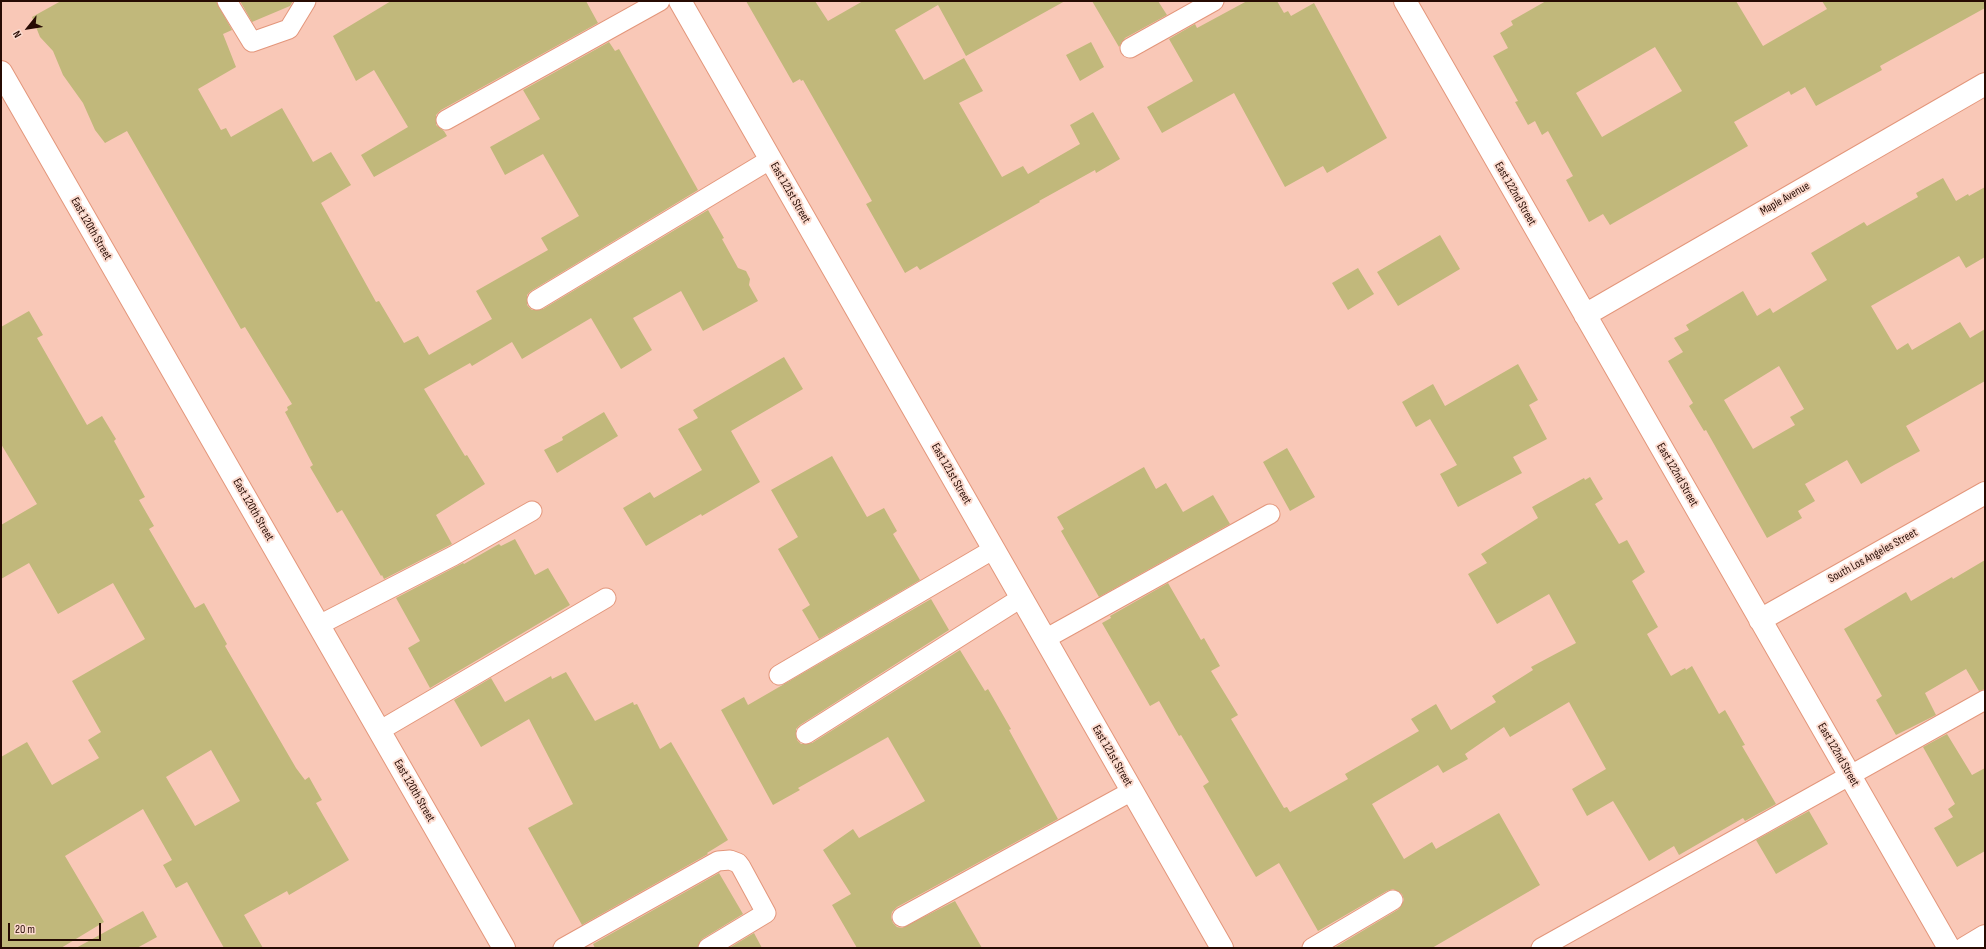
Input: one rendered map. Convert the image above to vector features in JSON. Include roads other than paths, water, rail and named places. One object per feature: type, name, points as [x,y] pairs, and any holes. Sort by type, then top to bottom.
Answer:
[{"type":"street","name":"East 121st Street","points":[[680,1],[1222,948]]},
{"type":"street","name":"East 122nd Street","points":[[1405,1],[1949,948]]},
{"type":"street","name":"East 120th Street","points":[[1,72],[504,948]]},
{"type":"street","name":"Maple Avenue","points":[[1585,315],[1985,84]]},
{"type":"street","name":"South Los Angeles Street","points":[[1760,620],[1985,493]]},
{"type":"street","points":[[1965,948],[1985,936]]},
{"type":"lane","points":[[227,1],[252,42],[289,29],[306,1]]},
{"type":"lane","points":[[446,120],[660,1]]},
{"type":"lane","points":[[1130,48],[1214,1]]},
{"type":"lane","points":[[537,300],[770,159]]},
{"type":"lane","points":[[319,625],[453,556],[532,511]]},
{"type":"lane","points":[[1045,639],[1270,514]]},
{"type":"lane","points":[[778,675],[994,550]]},
{"type":"lane","points":[[379,731],[606,598]]},
{"type":"lane","points":[[806,734],[1021,598]]},
{"type":"lane","points":[[1541,948],[1985,700]]},
{"type":"lane","points":[[902,917],[1132,790]]},
{"type":"lane","points":[[563,948],[718,861],[730,860],[738,863],[741,867],[766,913],[708,948]]},
{"type":"lane","points":[[1312,948],[1393,900]]}]
